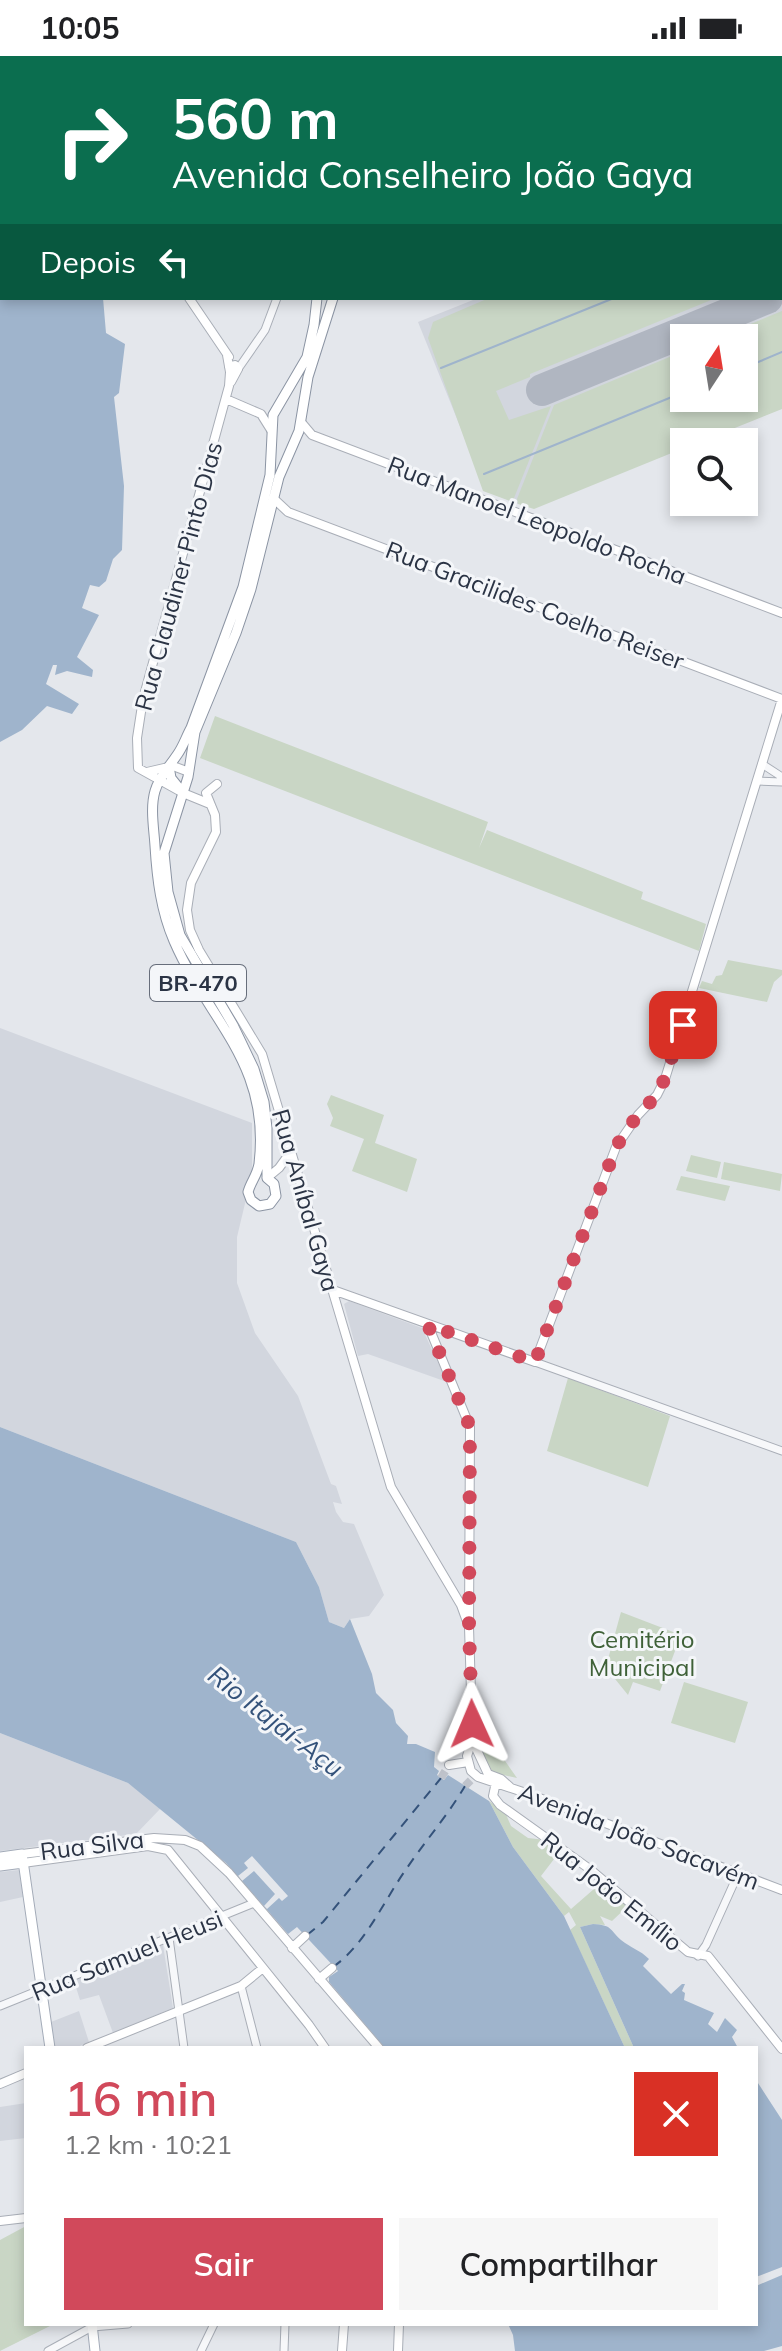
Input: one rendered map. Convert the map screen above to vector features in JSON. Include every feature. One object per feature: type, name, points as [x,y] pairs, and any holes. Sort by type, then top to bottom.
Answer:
[{"type":"main road","name":"Rua Claudiner Pinto Dias","points":[[147,772],[138,768],[137,738],[141,706],[234,368],[190,300]]},
{"type":"main road","name":"BR-470","points":[[267,1178],[269,1165],[264,1102],[254,1069],[233,1025],[186,948],[171,910],[164,853],[189,772],[195,732],[236,633],[268,519],[273,415],[300,371],[310,347],[317,300]]},
{"type":"main road","name":"BR-470","points":[[255,1180],[259,1162],[259,1130],[251,1082],[231,1037],[183,958],[164,914],[159,886],[154,797],[159,780],[182,748],[191,728],[237,604],[270,494],[293,444],[308,377],[332,300]]},
{"type":"main road","points":[[256,411],[269,411],[291,398],[301,417]]},
{"type":"main road","points":[[226,399],[264,417],[273,440],[282,446],[293,444]]},
{"type":"main road","name":"Rua Manoel Leopoldo Rocha","points":[[301,417],[312,435],[781,612]]},
{"type":"main road","name":"Rua Gracilides Coelho Reiser","points":[[270,494],[288,512],[782,699]]},
{"type":"main road","points":[[268,519],[280,512],[288,512]]},
{"type":"main road","points":[[333,1290],[535,1362],[616,1147],[630,1125],[657,1095],[665,1079],[782,699]]},
{"type":"main road","points":[[169,766],[171,778],[183,793]]},
{"type":"main road","points":[[147,772],[169,766],[189,772]]},
{"type":"main road","points":[[147,772],[183,793],[210,804]]},
{"type":"main road","points":[[210,804],[206,793],[217,784]]},
{"type":"main road","name":"Rua Aníbal Gaya","points":[[210,804],[216,819],[216,832],[191,883],[188,922],[199,950],[259,1046],[391,1487],[452,1589],[469,1627]]},
{"type":"main road","points":[[267,1178],[274,1184],[276,1196],[270,1204],[263,1206],[253,1203],[248,1195],[250,1185],[255,1180],[267,1178],[292,1150]]},
{"type":"main road","points":[[428,1325],[470,1427],[469,1627],[473,1737],[484,1770],[510,1787]]},
{"type":"main road","points":[[452,1589],[471,1588]]},
{"type":"main road","points":[[449,1765],[468,1762],[467,1752],[473,1737]]},
{"type":"main road","name":"Avenida João Sacavém","points":[[468,1762],[474,1777],[510,1787],[781,1888]]},
{"type":"main road","name":"Rua João Emílio","points":[[496,1782],[493,1796],[500,1805],[591,1870],[688,1952],[703,1956],[782,2049]]},
{"type":"main road","name":"Rua Silva","points":[[0,1866],[23,1858],[148,1838],[185,1840]]},
{"type":"main road","points":[[323,2046],[175,1857],[185,1840],[208,1852],[377,2046]]},
{"type":"main road","name":"Rua Silva","points":[[0,1857],[23,1858],[148,1846],[163,1848],[175,1857]]},
{"type":"main road","points":[[23,1858],[50,2046]]},
{"type":"main road","points":[[292,1948],[305,1936]]},
{"type":"main road","points":[[92,2046],[241,1986],[263,1968]]},
{"type":"main road","points":[[319,1979],[332,1968]]},
{"type":"main road","points":[[0,2084],[24,2074]]},
{"type":"main road","points":[[0,2221],[24,2218]]},
{"type":"main road","points":[[92,2326],[95,2351]]},
{"type":"main road","points":[[342,2351],[344,2326]]},
{"type":"main road","points":[[398,2351],[399,2326]]},
{"type":"street","points":[[234,368],[265,330],[276,300]]},
{"type":"street","points":[[762,764],[782,779]]},
{"type":"street","points":[[757,781],[782,779]]},
{"type":"street","points":[[535,1362],[782,1451]]},
{"type":"street","points":[[703,1956],[738,1874]]},
{"type":"street","name":"Rua Samuel Heusi","points":[[0,2006],[254,1903]]},
{"type":"street","points":[[169,1938],[184,2046]]},
{"type":"street","points":[[241,1986],[256,2046]]},
{"type":"street","points":[[48,2351],[92,2326]]},
{"type":"street","points":[[201,2351],[213,2326]]},
{"type":"street","points":[[284,2351],[285,2326]]},
{"type":"shaded area","points":[[473,300],[782,300],[782,408],[727,428],[670,428],[670,449],[518,504],[486,491],[418,322]]},
{"type":"shaded area","points":[[0,1028],[252,1123],[252,1174],[237,1237],[237,1283],[255,1333],[298,1396],[331,1484],[336,1486],[342,1504],[333,1502],[336,1512],[343,1522],[354,1524],[384,1595],[369,1616],[350,1619],[344,1628],[329,1622],[319,1587],[296,1542],[0,1427]]},
{"type":"shaded area","points":[[349,1301],[422,1328],[447,1382],[368,1354],[358,1356],[344,1304]]},
{"type":"shaded area","points":[[0,1733],[128,1783],[161,1808],[136,1834],[0,1851]]},
{"type":"shaded area","points":[[19,1870],[23,1897],[0,1902],[0,1872]]},
{"type":"shaded area","points":[[163,1945],[173,2008],[113,2033],[99,1995],[80,2000],[74,1981]]},
{"type":"shaded area","points":[[79,2011],[89,2042],[80,2046],[55,2046],[51,2022]]},
{"type":"shaded area","points":[[24,2103],[24,2138],[0,2141],[0,2107]]},
{"type":"green space","points":[[484,300],[711,300],[530,374],[530,377],[496,391],[509,420],[551,406],[514,498],[510,501],[483,491],[428,338],[433,322]]},
{"type":"green space","points":[[782,311],[782,409],[735,428],[670,428],[670,454],[534,509],[518,504],[517,499],[554,405],[670,357],[670,412],[758,412],[758,324],[751,324]]},
{"type":"green space","points":[[215,716],[488,822],[479,848],[487,830],[643,892],[641,899],[706,924],[699,951],[200,758]]},
{"type":"green space","points":[[728,960],[782,970],[767,1002],[699,988],[702,981],[712,984],[716,976],[722,975]]},
{"type":"green space","points":[[331,1095],[384,1115],[375,1143],[417,1159],[407,1192],[352,1171],[364,1139],[330,1126],[333,1118],[327,1104]]},
{"type":"green space","points":[[691,1155],[721,1162],[717,1178],[686,1171]]},
{"type":"green space","points":[[724,1162],[782,1174],[780,1191],[721,1179]]},
{"type":"green space","points":[[681,1176],[730,1186],[725,1201],[676,1190]]},
{"type":"green space","points":[[568,1378],[670,1416],[648,1487],[547,1451]]},
{"type":"green space","name":"Cemitério Municipal","points":[[621,1612],[681,1635],[660,1691],[633,1682],[628,1695],[605,1670]]},
{"type":"green space","points":[[684,1682],[748,1702],[735,1743],[671,1723]]},
{"type":"green space","points":[[489,1738],[517,1778],[490,1772],[478,1746]]},
{"type":"green space","points":[[489,1801],[505,1812],[511,1826],[528,1838],[546,1840],[561,1850],[541,1876],[571,1909],[602,1882],[629,1905],[612,1921],[600,1916],[605,1925],[580,1927],[633,2046],[624,2046],[570,1930],[576,1925],[569,1912],[564,1916],[513,1847]]},
{"type":"green space","points":[[24,2227],[24,2326],[50,2326],[0,2351],[0,2240]]},
{"type":"water","points":[[0,300],[103,300],[106,333],[125,344],[119,393],[114,397],[124,486],[122,550],[113,559],[106,581],[99,587],[90,585],[82,608],[99,615],[77,657],[93,670],[92,677],[67,671],[55,675],[57,665],[53,665],[46,684],[79,704],[72,714],[47,706],[22,730],[0,742]]},
{"type":"water","name":"Rio Itajaí-Açu","points":[[0,1427],[296,1542],[319,1587],[329,1622],[344,1628],[350,1619],[372,1674],[376,1693],[393,1710],[396,1723],[408,1736],[407,1744],[416,1744],[435,1752],[437,1775],[444,1780],[448,1775],[489,1801],[513,1847],[564,1916],[624,2046],[383,2046],[329,1982],[329,1977],[338,1971],[297,1927],[288,1934],[226,1863],[128,1783],[0,1733]]},
{"type":"water","points":[[593,1924],[612,1930],[649,1959],[643,1966],[671,1994],[685,1984],[682,1991],[685,1993],[684,2000],[714,2013],[708,2024],[717,2032],[725,2018],[737,2030],[732,2037],[737,2046],[633,2046],[580,1927]]},
{"type":"water","points":[[758,2083],[782,2120],[782,2267],[758,2276]]},
{"type":"water","points":[[782,2275],[782,2346],[764,2351],[515,2351],[509,2326],[758,2326],[758,2285]]},
{"type":"pier","points":[[252,1856],[288,1896],[282,1901],[279,1898],[267,1909],[264,1906],[275,1894],[254,1871],[242,1881],[238,1876],[248,1868],[244,1863]]},
{"type":"waterway","points":[[441,368],[609,300]]},
{"type":"waterway","points":[[758,362],[782,352]]},
{"type":"waterway","points":[[484,474],[670,398]]},
{"type":"ferry route","points":[[307,1935],[323,1922],[441,1778]]},
{"type":"ferry route","points":[[333,1967],[365,1934],[465,1786]]},
{"type":"runway","points":[[542,390],[762,300]]},
{"type":"tunnel","points":[[441,1778],[449,1765]]},
{"type":"tunnel","points":[[465,1786],[472,1779]]},
{"type":"route","points":[[472,1724],[470,1427],[428,1325],[535,1362],[610,1159],[630,1125],[660,1091],[683,1025]]}]
